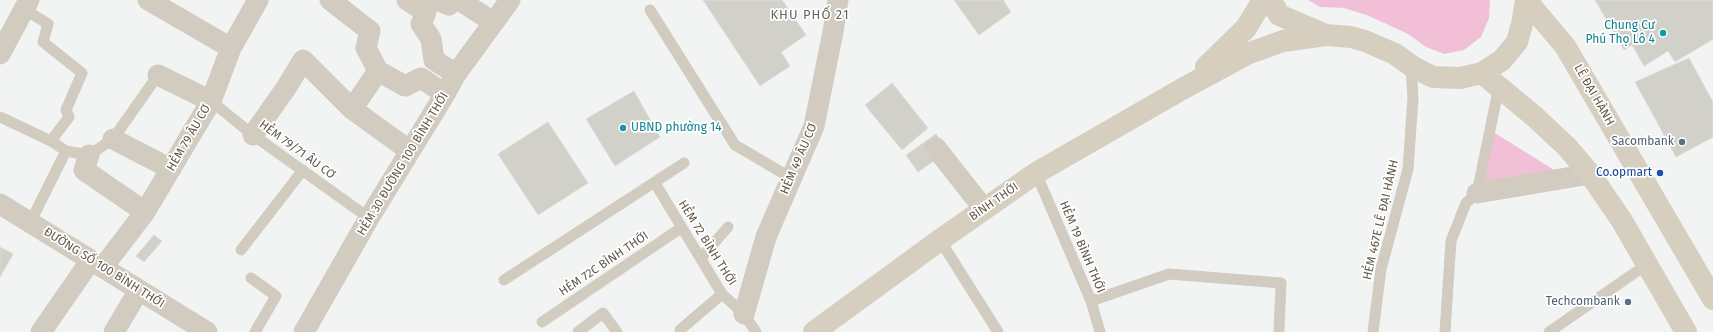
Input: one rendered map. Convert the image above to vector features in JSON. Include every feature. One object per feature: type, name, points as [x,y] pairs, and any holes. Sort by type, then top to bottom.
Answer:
[{"type":"main road","name":"BÌNH THỚI","points":[[1184,88],[1246,28],[1263,0]]},
{"type":"main road","points":[[1271,0],[1279,14],[1326,36],[1351,37],[1365,41],[1395,54],[1412,66],[1433,77],[1460,78],[1482,73],[1502,60],[1517,42],[1526,0]]},
{"type":"main road","name":"LÊ ĐẠI HÀNH","points":[[1526,0],[1565,46],[1713,300]]},
{"type":"main road","name":"BÌNH THỚI","points":[[814,332],[940,240],[1036,173],[1184,88],[1247,54],[1282,41],[1326,36]]},
{"type":"main road","points":[[1482,73],[1535,116],[1567,147],[1590,174],[1622,221],[1686,332]]},
{"type":"street","points":[[148,0],[231,48]]},
{"type":"street","name":"HẺM 79 ÂU CƠ","points":[[41,332],[97,264],[145,212],[211,101],[231,48],[258,0]]},
{"type":"street","points":[[332,0],[370,31],[366,48],[378,71],[405,86],[421,78],[445,94]]},
{"type":"street","points":[[407,0],[449,5],[454,0]]},
{"type":"street","points":[[459,0],[494,22]]},
{"type":"street","name":"HẺM 30 ĐƯỜNG 100 BÌNH THỚI","points":[[304,332],[369,218],[456,74],[510,0]]},
{"type":"street","name":"HẺM 49 ÂU CƠ","points":[[744,314],[766,237],[814,126],[838,0]]},
{"type":"street","points":[[0,54],[26,4]]},
{"type":"street","points":[[432,4],[421,24],[431,39],[434,60],[456,74]]},
{"type":"street","points":[[253,135],[286,88],[303,60],[352,109],[410,151]]},
{"type":"street","points":[[352,109],[378,71]]},
{"type":"street","points":[[158,75],[211,101]]},
{"type":"street","points":[[113,139],[171,170]]},
{"type":"street","points":[[936,148],[984,209]]},
{"type":"street","points":[[89,155],[84,170],[145,212]]},
{"type":"street","points":[[1477,193],[1590,174]]},
{"type":"street","name":"ĐƯỜNG SỐ 100 BÌNH THỚI","points":[[0,204],[207,332]]},
{"type":"street","points":[[114,332],[139,290]]},
{"type":"lane","points":[[26,4],[48,24],[42,42],[82,73],[66,110],[70,117],[51,141]]},
{"type":"lane","points":[[650,10],[735,145],[791,178]]},
{"type":"lane","name":"HẺM 467E LÊ ĐẠI HÀNH","points":[[1373,332],[1381,269],[1408,169],[1413,98],[1412,66]]},
{"type":"lane","points":[[0,117],[51,141],[66,151],[89,155],[113,139],[158,75]]},
{"type":"lane","points":[[1445,332],[1451,241],[1466,203],[1477,193],[1499,86]]},
{"type":"lane","name":"HẺM 79/71 ÂU CƠ","points":[[211,101],[253,135],[369,218]]},
{"type":"lane","points":[[30,223],[66,151]]},
{"type":"lane","points":[[504,280],[684,163]]},
{"type":"lane","points":[[241,250],[303,170]]},
{"type":"lane","name":"HẺM 19 BÌNH THỚI","points":[[1036,173],[1091,301],[1100,332]]},
{"type":"lane","name":"HẺM 72 BÌNH THỚI","points":[[654,183],[722,294],[744,314],[756,332]]},
{"type":"lane","points":[[701,258],[728,227]]},
{"type":"lane","name":"HẺM 72C BÌNH THỚI","points":[[542,322],[682,228]]},
{"type":"lane","points":[[940,240],[998,332]]},
{"type":"lane","points":[[1549,332],[1646,265]]},
{"type":"lane","points":[[1091,301],[1169,274],[1280,283],[1279,332]]},
{"type":"lane","points":[[251,278],[276,296],[255,332]]},
{"type":"lane","points":[[680,330],[722,294]]},
{"type":"lane","points":[[578,332],[603,313],[617,332]]},
{"type":"shaded area","points":[[1308,0],[1490,0],[1489,18],[1481,37],[1464,50],[1444,54],[1426,47],[1408,34],[1369,16],[1344,8],[1320,7]]},
{"type":"shaded area","points":[[1495,133],[1562,175],[1491,187],[1482,181]]},
{"type":"building","points":[[703,0],[782,0],[806,35],[781,52],[790,66],[760,86]]},
{"type":"building","points":[[954,0],[1003,0],[1011,12],[979,35]]},
{"type":"building","name":"Chung Cư Phú Thọ Lô 4","points":[[1595,0],[1713,0],[1713,39],[1675,62],[1668,51],[1644,66],[1632,45],[1624,50]]},
{"type":"building","points":[[1689,58],[1713,102],[1713,137],[1676,157],[1635,82]]},
{"type":"building","points":[[892,83],[928,128],[902,150],[865,105]]},
{"type":"building","name":"UBND phường 14","points":[[634,91],[660,137],[615,166],[586,119]]},
{"type":"building","points":[[548,122],[588,183],[538,215],[498,154]]},
{"type":"building","points":[[936,134],[948,151],[918,172],[906,155]]},
{"type":"building","points":[[154,235],[162,241],[144,262],[136,256]]},
{"type":"building","points":[[0,247],[13,254],[0,277]]},
{"type":"place","name":"Chung Cư Phú Thọ Lô 4","points":[[1663,33]]},
{"type":"place","name":"UBND phường 14","points":[[623,128]]},
{"type":"place","name":"Sacombank","points":[[1682,142]]},
{"type":"place","name":"Co.opmart","points":[[1660,173]]},
{"type":"place","name":"Techcombank","points":[[1628,302]]},
{"type":"district","name":"KHU PHỐ 21","points":[[810,15]]}]
